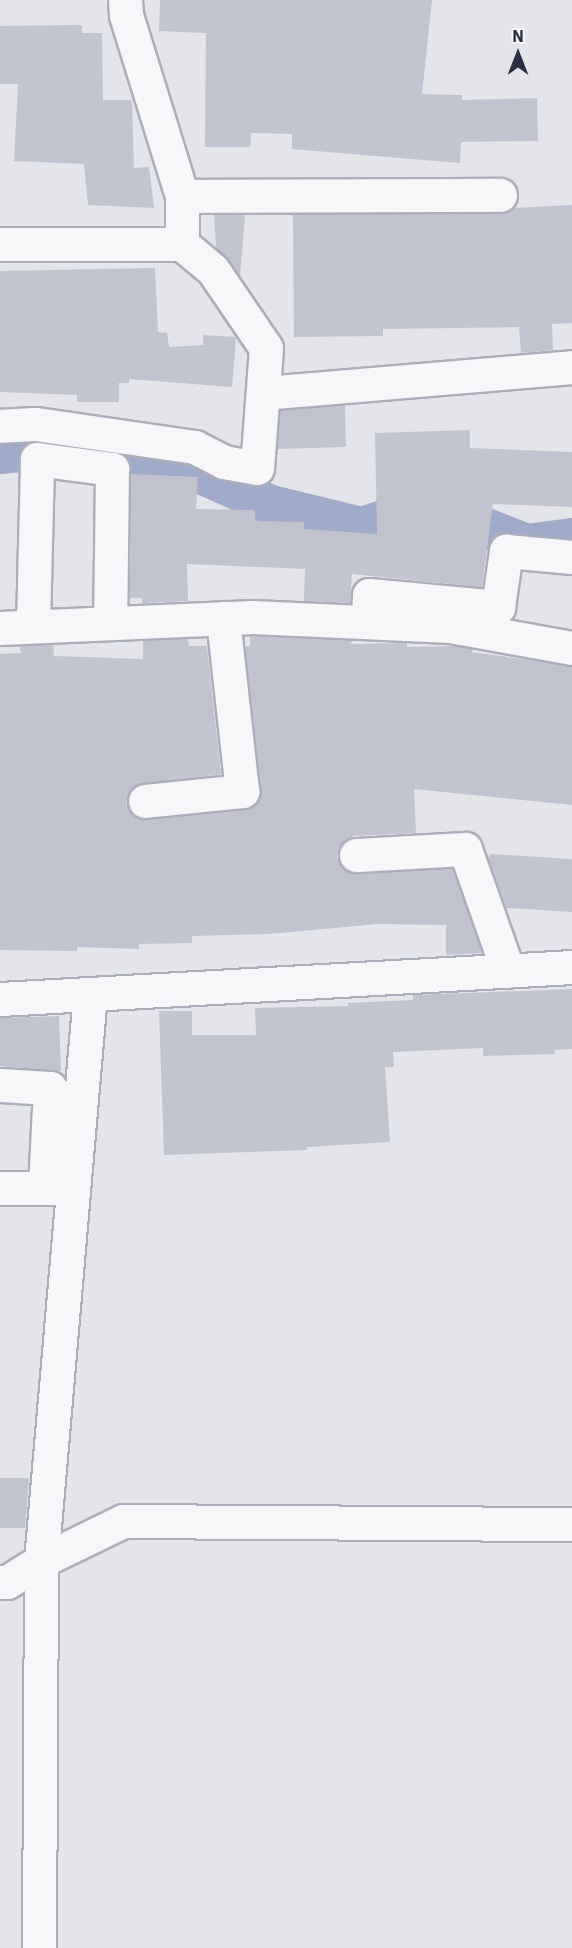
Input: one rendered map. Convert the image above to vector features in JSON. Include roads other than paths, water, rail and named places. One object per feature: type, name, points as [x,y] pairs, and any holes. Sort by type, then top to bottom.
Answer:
[{"type":"street","points":[[125,0],[126,15],[182,196],[182,244]]},
{"type":"street","points":[[182,196],[500,195]]},
{"type":"street","points":[[0,244],[182,244],[213,270],[266,348],[257,468],[224,462],[195,447],[35,424],[0,426]]},
{"type":"street","points":[[264,393],[572,367]]},
{"type":"street","points":[[33,626],[37,459],[112,469],[110,623]]},
{"type":"street","points":[[368,622],[369,595],[498,607],[506,551],[572,556]]},
{"type":"street","points":[[0,628],[253,616],[450,626],[572,648]]},
{"type":"street","points":[[145,801],[242,791],[223,618]]},
{"type":"street","points":[[356,855],[465,849],[508,971]]},
{"type":"street","points":[[0,999],[572,967]]},
{"type":"street","points":[[39,1948],[41,1561],[58,1188],[90,994]]},
{"type":"street","points":[[0,1085],[50,1088],[58,1188]]},
{"type":"street","points":[[0,1188],[58,1188]]},
{"type":"street","points":[[0,1582],[6,1582],[41,1561],[123,1521],[572,1524]]},
{"type":"waterway","points":[[0,454],[41,450],[176,463],[271,505],[362,527],[428,505],[527,544],[572,538]]}]
